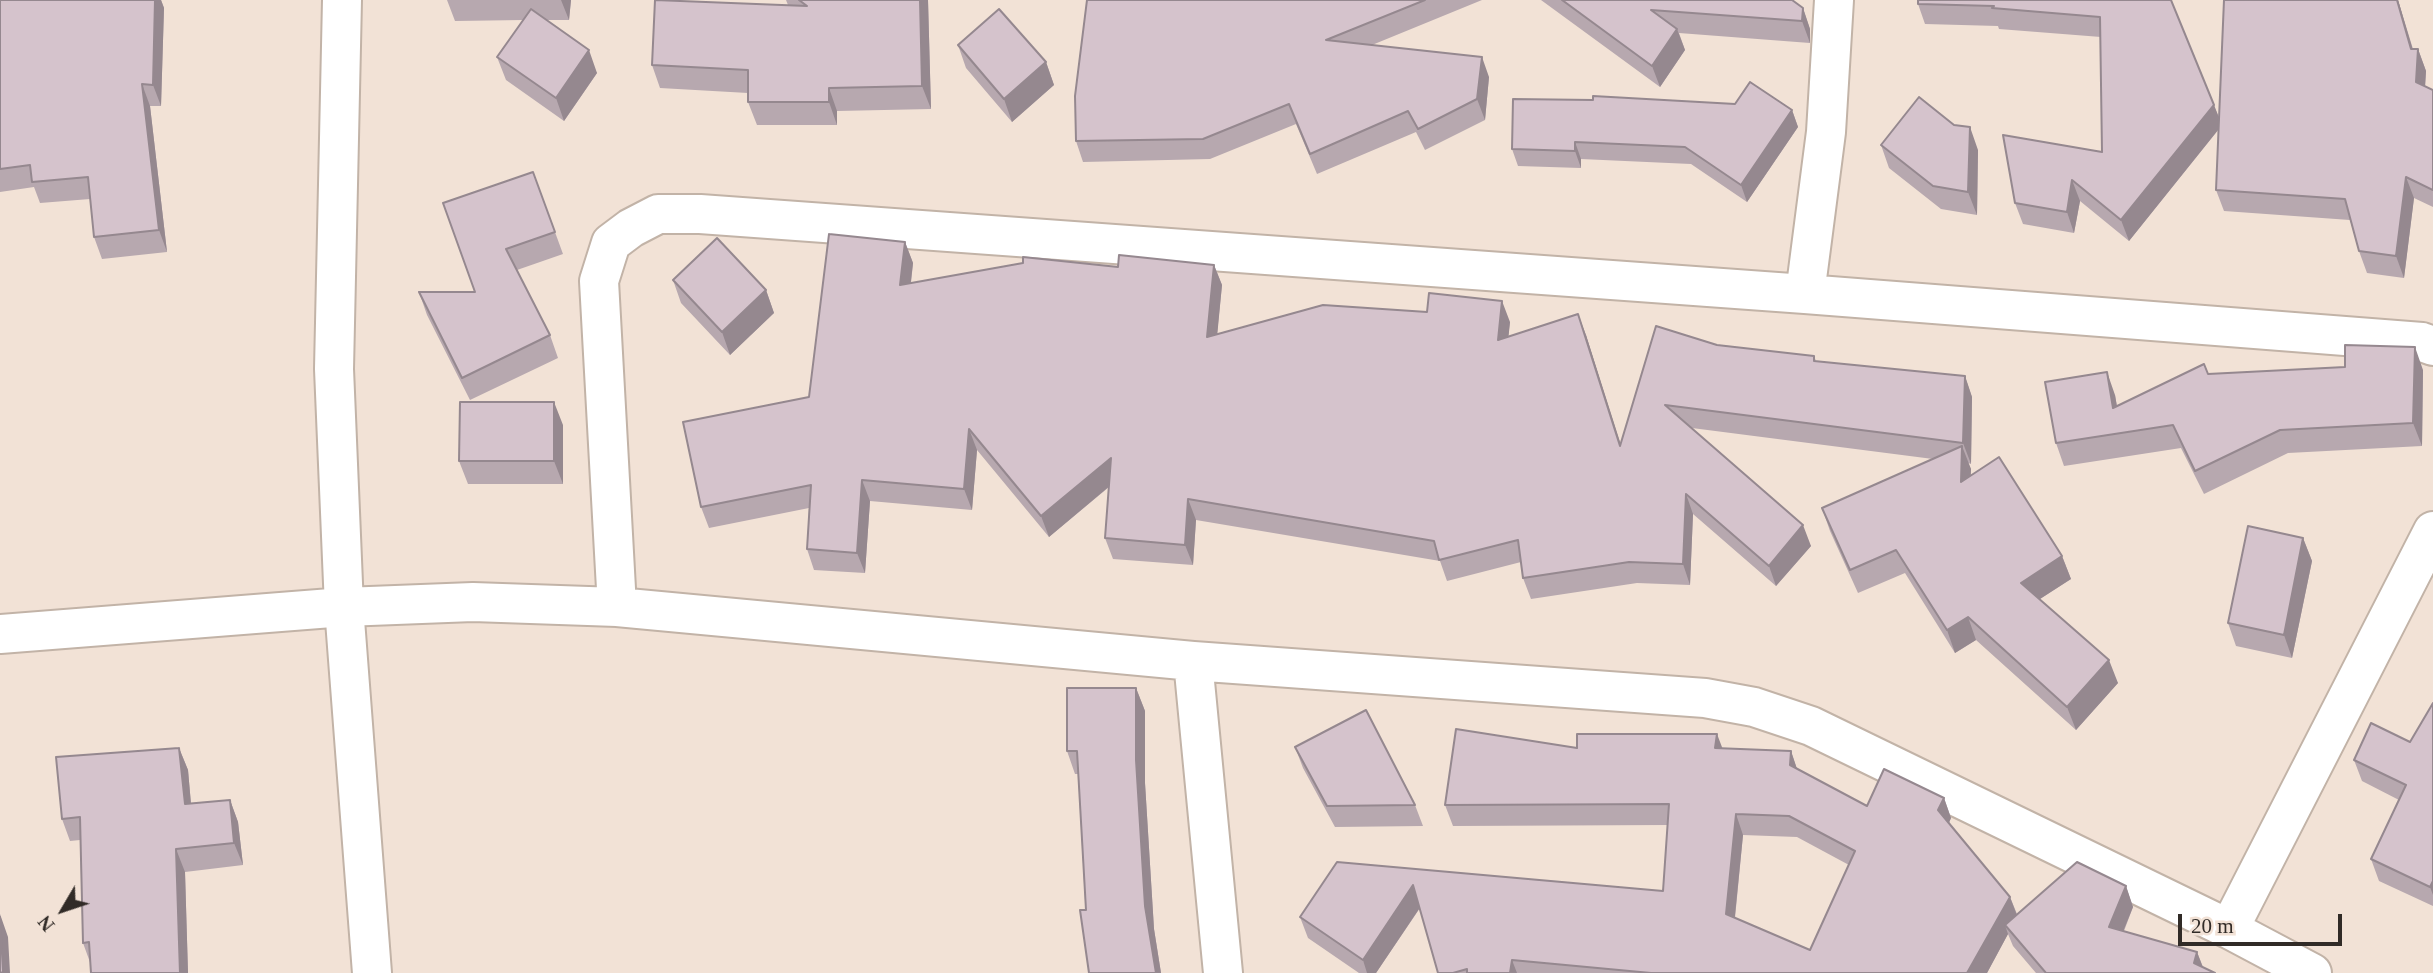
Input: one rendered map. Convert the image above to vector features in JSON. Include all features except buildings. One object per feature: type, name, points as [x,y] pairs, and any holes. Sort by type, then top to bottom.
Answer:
[{"type":"street","points":[[342,0],[334,369],[344,607],[372,973]]},
{"type":"street","points":[[1805,294],[1826,132],[1834,0]]},
{"type":"street","points":[[617,607],[599,281],[611,243],[658,214],[714,215],[1805,294],[2422,342],[2433,346]]},
{"type":"street","points":[[2229,929],[2433,531]]},
{"type":"street","points":[[0,634],[344,607],[473,601],[617,607],[1193,661],[1705,698],[1754,707],[1811,726],[2229,929],[2312,973]]},
{"type":"street","points":[[1193,661],[1223,973]]}]
